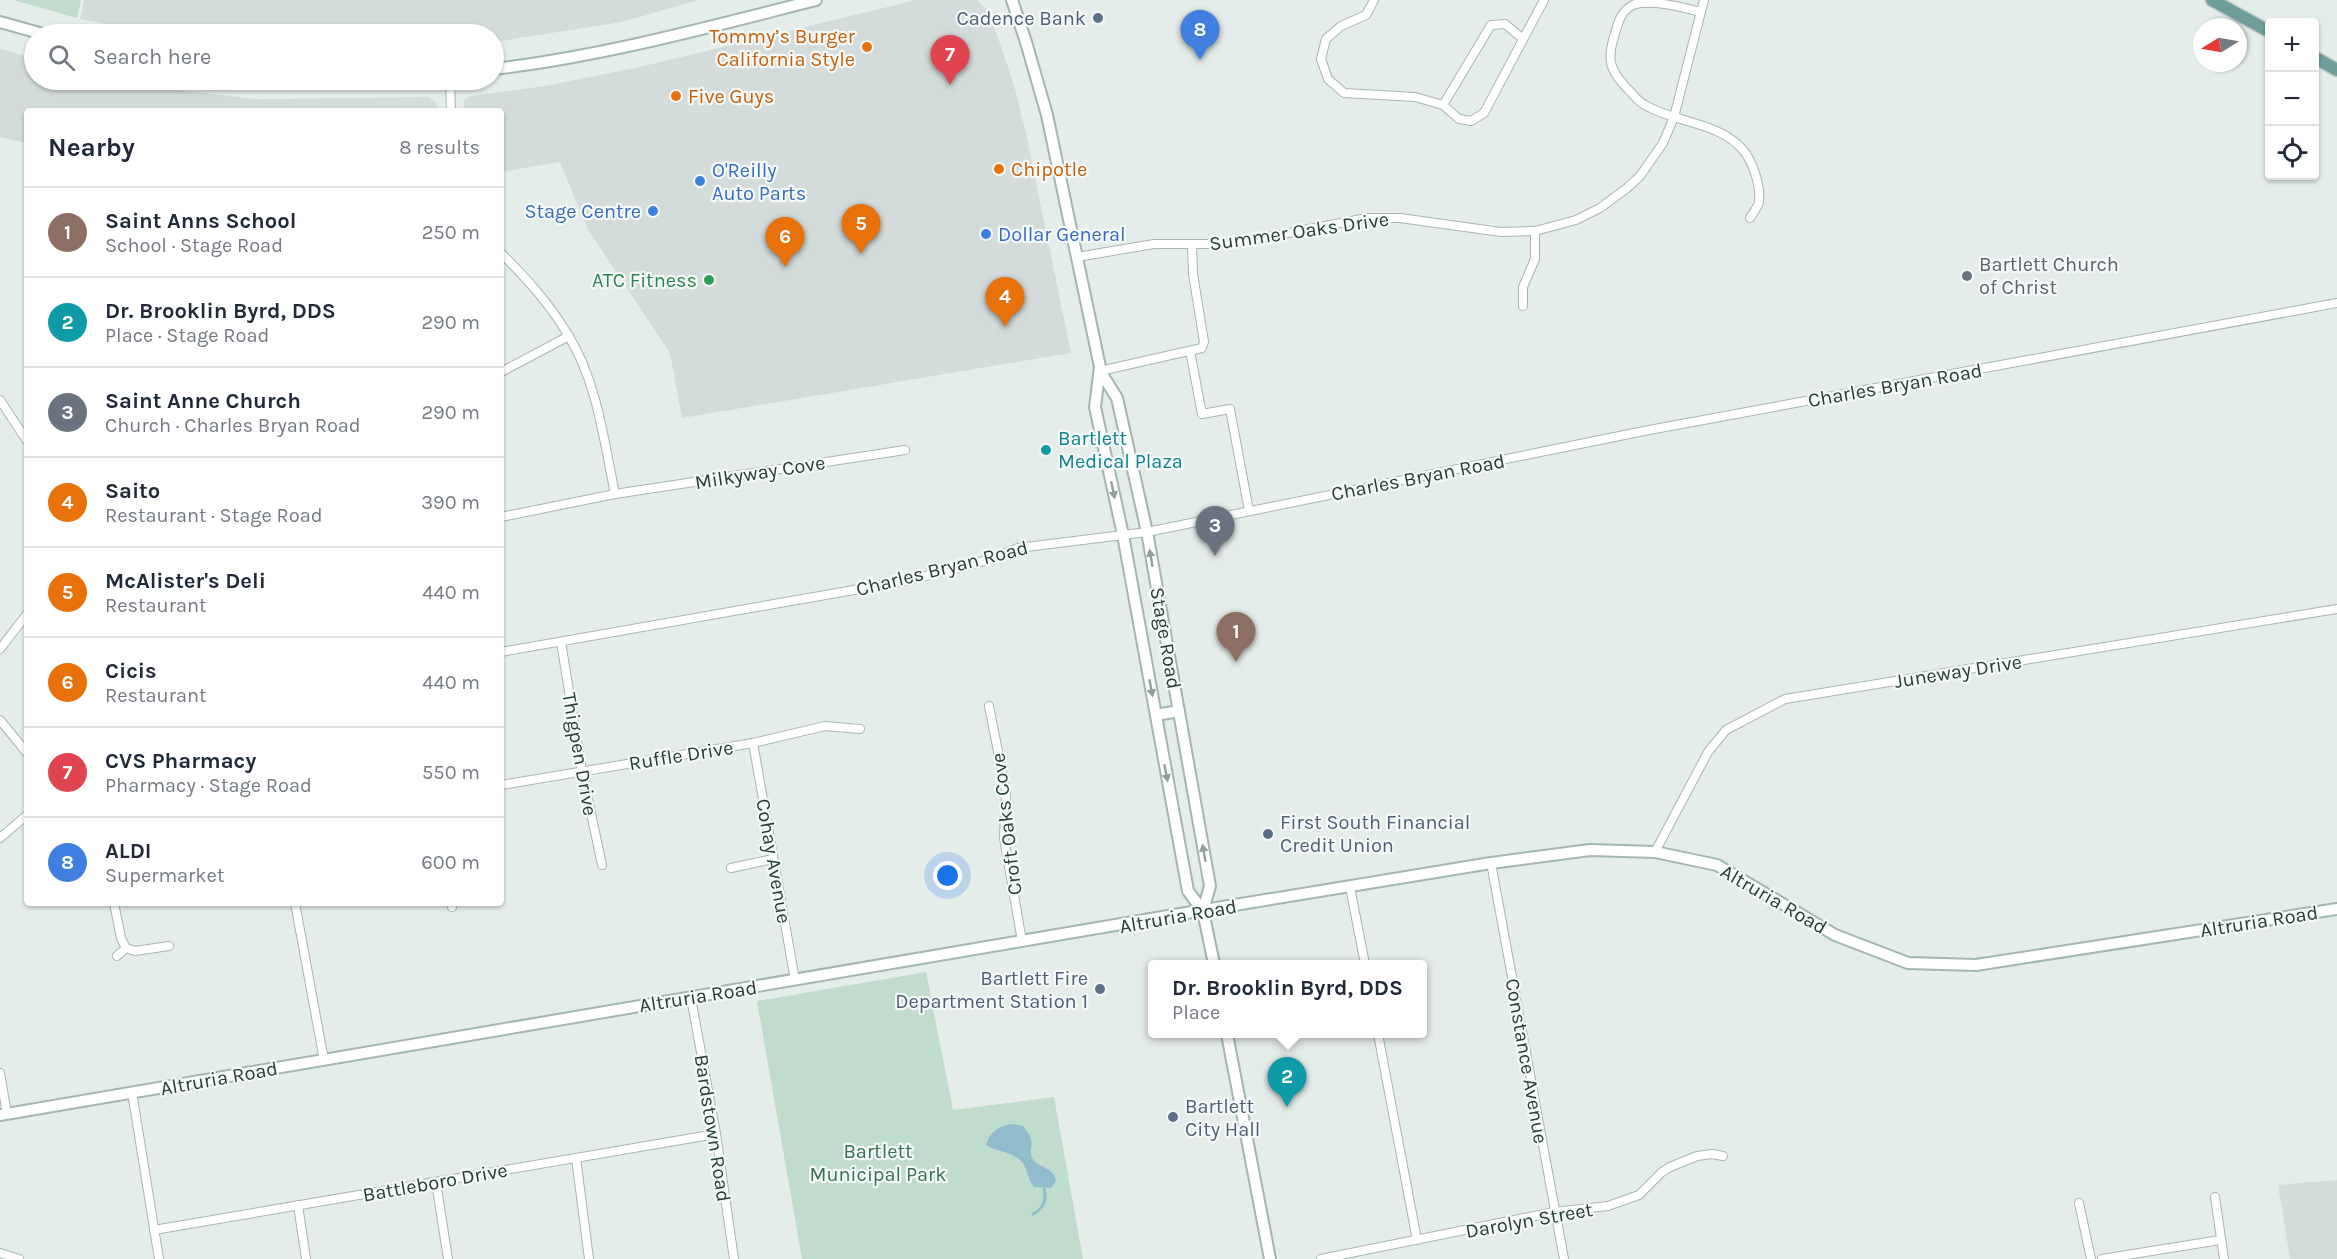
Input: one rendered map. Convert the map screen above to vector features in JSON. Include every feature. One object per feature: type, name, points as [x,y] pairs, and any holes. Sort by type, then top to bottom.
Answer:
[{"type":"main road","points":[[2212,0],[2265,29]]},
{"type":"main road","points":[[2319,60],[2337,70]]},
{"type":"street","points":[[504,68],[638,45],[816,0]]},
{"type":"street","name":"Stage Road","points":[[1012,0],[1047,115],[1077,257],[1100,371],[1095,407],[1123,535],[1188,891],[1203,910],[1213,960]]},
{"type":"street","points":[[1374,0],[1366,15],[1341,26],[1326,39],[1321,59],[1328,79],[1344,93],[1415,97],[1443,105],[1459,119],[1471,121],[1484,114],[1544,0]]},
{"type":"street","name":"Summer Oaks Drive","points":[[1077,257],[1143,245],[1215,245],[1248,242],[1378,217],[1501,232],[1534,231],[1562,225],[1588,215],[1627,188],[1651,162],[1663,143],[1674,117],[1704,0]]},
{"type":"street","points":[[1701,12],[1657,1],[1635,4],[1623,12],[1619,18],[1610,50],[1610,63],[1615,76],[1641,103],[1725,135],[1742,149],[1750,159],[1759,202],[1750,218]]},
{"type":"street","points":[[0,22],[24,29]]},
{"type":"street","points":[[1443,105],[1491,25],[1505,24],[1523,39]]},
{"type":"street","points":[[450,90],[451,108]]},
{"type":"street","points":[[1523,306],[1523,287],[1535,260],[1534,231]]},
{"type":"street","points":[[1100,371],[1202,348],[1204,342],[1193,274],[1192,244]]},
{"type":"street","points":[[504,256],[550,307],[582,361],[600,423],[615,494]]},
{"type":"street","name":"Charles Bryan Road","points":[[504,652],[905,581],[975,564],[1018,548],[1147,532],[1649,430],[2337,303]]},
{"type":"street","points":[[504,370],[569,336]]},
{"type":"street","points":[[1190,351],[1202,414],[1230,409],[1250,511]]},
{"type":"street","name":"Stage Road","points":[[1100,371],[1117,398],[1147,532],[1210,886],[1203,910]]},
{"type":"street","points":[[0,400],[24,436]]},
{"type":"street","name":"Milkyway Cove","points":[[504,516],[615,494],[905,450]]},
{"type":"street","name":"Juneway Drive","points":[[1655,852],[1708,752],[1726,730],[1785,699],[2337,609]]},
{"type":"street","points":[[0,649],[24,618]]},
{"type":"street","name":"Thigpen Drive","points":[[561,642],[582,771],[602,865]]},
{"type":"street","name":"Croft Oaks Cove","points":[[989,706],[1006,792],[1004,838],[1022,941]]},
{"type":"street","points":[[1156,715],[1179,711]]},
{"type":"street","points":[[0,720],[24,749]]},
{"type":"street","name":"Ruffle Drive","points":[[504,784],[753,743],[825,726],[861,729]]},
{"type":"street","name":"Cohay Avenue","points":[[753,743],[795,980]]},
{"type":"street","points":[[0,838],[24,818]]},
{"type":"street","name":"Altruria Road","points":[[3,1114],[1203,910],[1491,863],[1590,850],[1655,852],[1717,865],[1835,935],[1908,963],[1976,965],[2337,909]]},
{"type":"street","points":[[731,868],[773,859]]},
{"type":"street","name":"Constance Avenue","points":[[1491,863],[1564,1259]]},
{"type":"street","points":[[1350,887],[1364,960]]},
{"type":"street","points":[[115,906],[121,938],[126,948],[135,951],[169,946]]},
{"type":"street","points":[[296,906],[324,1060]]},
{"type":"street","points":[[117,956],[126,948]]},
{"type":"street","name":"Bardstown Road","points":[[691,998],[716,1134],[734,1259]]},
{"type":"street","points":[[1228,1038],[1270,1259]]},
{"type":"street","points":[[1379,1038],[1417,1240]]},
{"type":"street","points":[[0,1073],[3,1114]]},
{"type":"street","points":[[132,1092],[159,1259]]},
{"type":"street","name":"Battleboro Drive","points":[[154,1230],[716,1134]]},
{"type":"street","name":"Darolyn Street","points":[[1321,1259],[1554,1212],[1608,1206],[1639,1195],[1670,1167],[1697,1156],[1723,1156]]},
{"type":"street","points":[[576,1158],[589,1259]]},
{"type":"street","points":[[436,1182],[448,1259]]},
{"type":"street","points":[[2215,1197],[2224,1259]]},
{"type":"street","points":[[2079,1203],[2091,1259]]},
{"type":"street","points":[[298,1205],[306,1259]]},
{"type":"street","points":[[2102,1259],[2220,1240]]},
{"type":"street","points":[[0,1253],[18,1258]]},
{"type":"shaded area","points":[[84,0],[699,0],[622,22],[504,40],[504,24],[106,24],[80,19]]},
{"type":"shaded area","points":[[916,0],[977,0],[986,9],[1014,85],[1071,353],[682,418],[670,353],[587,228],[560,162],[504,171],[504,108],[464,108],[464,100],[471,96],[545,86],[640,67]]},
{"type":"shaded area","points":[[0,49],[24,55],[24,90],[178,90],[257,99],[429,97],[436,103],[437,108],[24,108],[24,142],[0,137]]},
{"type":"shaded area","points":[[2337,1180],[2337,1259],[2290,1259],[2278,1185]]},
{"type":"green space","points":[[13,0],[81,0],[77,18]]},
{"type":"green space","name":"Bartlett Municipal Park","points":[[926,972],[953,1110],[1054,1097],[1083,1259],[802,1259],[757,1001]]},
{"type":"water","points":[[1013,1124],[1023,1126],[1031,1139],[1032,1158],[1054,1176],[1056,1181],[1051,1188],[1034,1187],[1018,1158],[986,1145],[996,1130]]},
{"type":"waterway","points":[[1033,1214],[1043,1204],[1044,1189]]},
{"type":"place","name":"Cadence Bank","points":[[1098,18]]},
{"type":"place","name":"Tommy’s Burger California Style","points":[[867,47]]},
{"type":"place","name":"ALDI","points":[[1200,60]]},
{"type":"place","name":"CVS Pharmacy","points":[[950,85]]},
{"type":"place","name":"Five Guys","points":[[676,96]]},
{"type":"place","name":"Chipotle","points":[[999,169]]},
{"type":"place","name":"O'Reilly Auto Parts","points":[[700,181]]},
{"type":"place","name":"Stage Centre","points":[[653,211]]},
{"type":"place","name":"Dollar General","points":[[986,234]]},
{"type":"place","name":"McAlister's Deli","points":[[861,254]]},
{"type":"place","name":"Cicis","points":[[785,267]]},
{"type":"place","name":"Bartlett Church of Christ","points":[[1967,276]]},
{"type":"place","name":"ATC Fitness","points":[[709,280]]},
{"type":"place","name":"Saito","points":[[1005,327]]},
{"type":"place","name":"Bartlett Medical Plaza","points":[[1046,450]]},
{"type":"place","name":"Saint Anne Church","points":[[1215,556]]},
{"type":"place","name":"Saint Anns School","points":[[1236,662]]},
{"type":"place","name":"First South Financial Credit Union","points":[[1268,834]]},
{"type":"place","name":"Bartlett Fire Department Station 1","points":[[1100,989]]},
{"type":"place","name":"Dr. Brooklin Byrd, DDS","points":[[1287,1107]]},
{"type":"place","name":"Bartlett City Hall","points":[[1173,1117]]}]
